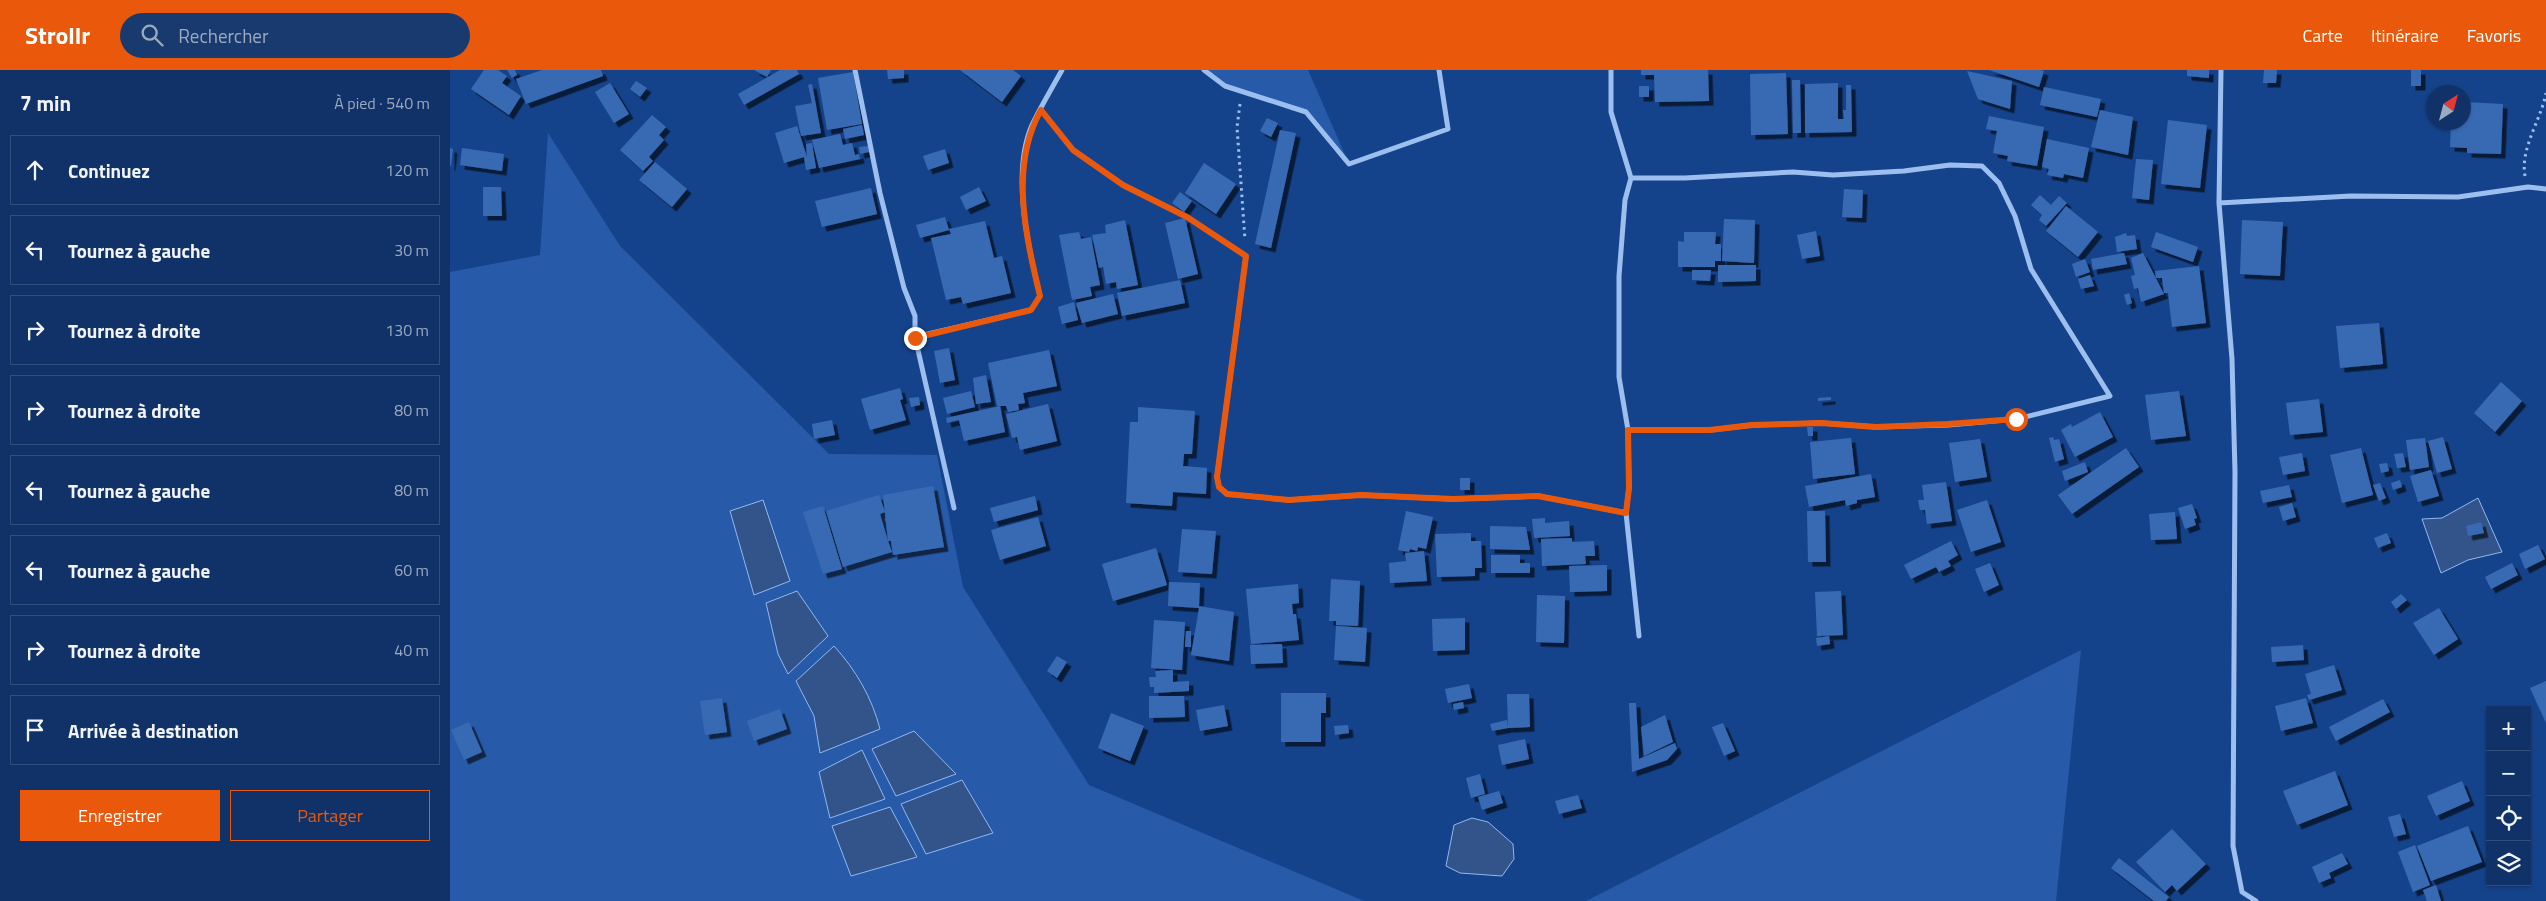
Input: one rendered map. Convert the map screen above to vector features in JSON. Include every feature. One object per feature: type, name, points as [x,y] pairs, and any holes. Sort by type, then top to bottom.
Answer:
[{"type":"street","points":[[855,70],[880,193],[904,288],[915,316],[915,338],[954,508]]},
{"type":"street","points":[[915,338],[1031,310],[1038,303],[1040,296],[1025,219],[1022,168],[1032,125],[1062,70]]},
{"type":"street","points":[[1204,70],[1225,86],[1306,112],[1349,164],[1448,129],[1439,70]]},
{"type":"street","points":[[1611,70],[1612,112],[1630,178],[1625,200],[1619,276],[1619,377],[1628,430],[1629,488],[1626,513],[1639,636]]},
{"type":"street","points":[[2221,70],[2219,203],[2232,359],[2235,472],[2233,846],[2242,892],[2256,901]]},
{"type":"street","points":[[1041,110],[1073,150],[1087,160],[1123,185],[1187,217],[1246,256],[1217,477],[1219,487],[1227,494],[1289,500],[1361,495],[1453,499],[1538,496],[1626,513]]},
{"type":"street","points":[[1628,430],[1710,430],[1752,425],[1821,423],[1876,427],[1948,424],[2016,419],[2110,396],[2032,268],[2015,216],[1999,183],[1982,166],[1950,165],[1833,174],[1793,172],[1694,178],[1630,178]]},
{"type":"street","points":[[2219,203],[2351,196],[2458,197],[2528,187],[2546,189]]},
{"type":"path","points":[[1242,91],[1237,127],[1246,256]]},
{"type":"path","points":[[2528,187],[2524,166],[2546,93]]},
{"type":"shaded area","points":[[1204,70],[1308,70],[1349,164],[1306,112],[1225,86]]},
{"type":"shaded area","points":[[548,133],[620,246],[829,454],[937,455],[963,587],[1089,785],[1364,901],[450,901],[450,272],[540,255]]},
{"type":"shaded area","points":[[2478,498],[2502,552],[2468,560],[2441,573],[2422,519],[2442,518]]},
{"type":"shaded area","points":[[763,500],[790,581],[754,595],[730,511]]},
{"type":"shaded area","points":[[797,591],[828,636],[788,674],[778,654],[766,603]]},
{"type":"shaded area","points":[[834,646],[862,685],[873,706],[880,729],[820,753],[814,716],[796,681]]},
{"type":"shaded area","points":[[2081,650],[2056,901],[1586,901]]},
{"type":"shaded area","points":[[914,731],[956,774],[896,796],[872,749]]},
{"type":"shaded area","points":[[862,750],[885,799],[830,818],[819,772]]},
{"type":"shaded area","points":[[962,780],[993,833],[926,854],[901,804]]},
{"type":"shaded area","points":[[890,807],[917,857],[851,876],[832,826]]},
{"type":"shaded area","points":[[1472,818],[1488,822],[1513,844],[1514,859],[1502,876],[1460,873],[1446,866],[1454,825]]},
{"type":"building","points":[[484,70],[498,70],[507,76],[502,83],[521,96],[509,115],[471,89]]},
{"type":"building","points":[[507,70],[515,70],[517,75],[512,78]]},
{"type":"building","points":[[542,70],[601,70],[603,76],[526,104],[516,79]]},
{"type":"building","points":[[754,70],[771,70],[767,77]]},
{"type":"building","points":[[780,70],[797,70],[799,74],[744,105],[738,94]]},
{"type":"building","points":[[887,70],[904,70],[904,78],[888,79]]},
{"type":"building","points":[[960,70],[1013,70],[1021,76],[1002,102]]},
{"type":"building","points":[[1641,70],[1708,70],[1709,101],[1655,102],[1654,75],[1641,75]]},
{"type":"building","points":[[1989,70],[2041,70],[2044,71],[2039,87]]},
{"type":"building","points":[[2187,70],[2209,70],[2209,78],[2187,76]]},
{"type":"building","points":[[2264,70],[2277,70],[2276,83],[2263,83]]},
{"type":"building","points":[[2411,70],[2421,70],[2421,86],[2411,86]]},
{"type":"building","points":[[1967,71],[2012,81],[2010,109],[1978,99]]},
{"type":"building","points":[[853,72],[862,124],[827,130],[818,78]]},
{"type":"building","points":[[1786,73],[1788,134],[1751,135],[1750,74]]},
{"type":"building","points":[[1792,80],[1800,80],[1801,133],[1793,133]]},
{"type":"building","points":[[636,81],[647,88],[640,97],[630,89]]},
{"type":"building","points":[[610,83],[629,114],[614,123],[595,92]]},
{"type":"building","points":[[1838,83],[1838,119],[1844,119],[1843,110],[1846,110],[1846,85],[1851,85],[1852,132],[1805,133],[1805,84]]},
{"type":"building","points":[[812,84],[821,133],[801,136],[795,106],[812,103],[808,85]]},
{"type":"building","points":[[1639,86],[1649,86],[1649,97],[1639,97]]},
{"type":"building","points":[[2044,87],[2101,99],[2097,117],[2040,105]]},
{"type":"building","points":[[2471,102],[2503,104],[2501,154],[2467,153],[2467,148],[2450,147],[2451,130],[2471,130]]},
{"type":"building","points":[[2100,110],[2133,117],[2128,155],[2091,147]]},
{"type":"building","points":[[652,115],[666,127],[659,135],[664,140],[649,157],[653,161],[643,171],[620,150]]},
{"type":"building","points":[[1989,116],[2044,127],[2037,166],[2007,161],[2008,156],[1993,153],[1997,131],[1986,129]]},
{"type":"building","points":[[1267,118],[1278,123],[1271,137],[1260,131]]},
{"type":"building","points":[[2168,120],[2207,125],[2200,188],[2161,184]]},
{"type":"building","points":[[862,125],[864,135],[845,139],[843,129]]},
{"type":"building","points":[[797,126],[807,157],[806,144],[812,143],[816,168],[806,170],[804,157],[784,163],[775,133]]},
{"type":"building","points":[[1280,130],[1296,133],[1271,248],[1255,244]]},
{"type":"building","points":[[840,134],[843,145],[852,143],[855,155],[859,154],[860,159],[819,168],[812,140]]},
{"type":"building","points":[[2047,139],[2089,148],[2083,178],[2064,174],[2063,178],[2047,175],[2049,169],[2042,167]]},
{"type":"building","points":[[868,146],[869,152],[860,154],[859,147]]},
{"type":"building","points":[[450,148],[453,149],[451,166],[450,166]]},
{"type":"building","points":[[462,148],[504,154],[502,171],[460,165]]},
{"type":"building","points":[[945,149],[949,163],[928,170],[923,156]]},
{"type":"building","points":[[2136,159],[2153,160],[2149,200],[2132,198]]},
{"type":"building","points":[[655,162],[687,189],[672,207],[639,180]]},
{"type":"building","points":[[1204,163],[1236,184],[1216,214],[1185,193]]},
{"type":"building","points":[[483,187],[501,187],[502,216],[483,216]]},
{"type":"building","points":[[979,187],[986,201],[966,210],[960,197]]},
{"type":"building","points":[[871,188],[877,214],[822,227],[815,201]]},
{"type":"building","points":[[1844,189],[1863,190],[1862,218],[1842,217]]},
{"type":"building","points":[[1180,192],[1192,201],[1184,212],[1172,203]]},
{"type":"building","points":[[2040,195],[2051,205],[2059,196],[2067,203],[2046,226],[2039,220],[2042,215],[2031,205]]},
{"type":"building","points":[[2066,206],[2098,232],[2078,257],[2046,231]]},
{"type":"building","points":[[945,217],[949,230],[920,238],[916,225]]},
{"type":"building","points":[[1185,218],[1198,274],[1178,279],[1165,223]]},
{"type":"building","points":[[1724,219],[1755,220],[1754,263],[1722,261]]},
{"type":"building","points":[[1125,220],[1138,285],[1117,289],[1116,282],[1106,284],[1103,267],[1099,268],[1092,235],[1106,233],[1105,225]]},
{"type":"building","points":[[2242,220],[2283,222],[2280,276],[2240,274]]},
{"type":"building","points":[[985,221],[994,258],[1002,256],[1011,293],[963,304],[961,297],[946,300],[931,238],[951,234],[949,229]]},
{"type":"building","points":[[1816,231],[1820,256],[1802,259],[1797,235]]},
{"type":"building","points":[[1079,232],[1081,239],[1091,237],[1100,285],[1090,287],[1092,296],[1072,300],[1059,235]]},
{"type":"building","points":[[1684,232],[1716,232],[1715,244],[1721,244],[1721,261],[1715,261],[1715,267],[1678,267],[1678,241],[1684,242]]},
{"type":"building","points":[[2156,232],[2198,247],[2193,262],[2151,247]]},
{"type":"building","points":[[2126,233],[2127,236],[2135,235],[2137,249],[2117,252],[2115,237]]},
{"type":"building","points":[[2124,253],[2127,264],[2093,270],[2091,259]]},
{"type":"building","points":[[2143,253],[2164,294],[2141,302],[2138,288],[2134,289],[2131,276],[2135,275],[2131,258]]},
{"type":"building","points":[[2085,259],[2090,272],[2076,277],[2072,264]]},
{"type":"building","points":[[1718,265],[1756,265],[1756,281],[1718,282]]},
{"type":"building","points":[[2199,266],[2206,323],[2172,327],[2168,293],[2164,293],[2162,278],[2156,278],[2155,271]]},
{"type":"building","points":[[1692,270],[1711,270],[1710,281],[1692,280]]},
{"type":"building","points":[[2090,275],[2094,286],[2081,289],[2078,279]]},
{"type":"building","points":[[1180,280],[1185,303],[1122,316],[1117,293]]},
{"type":"building","points":[[2129,293],[2132,303],[2127,305],[2124,295]]},
{"type":"building","points":[[1113,294],[1118,314],[1082,323],[1076,303]]},
{"type":"building","points":[[1074,302],[1078,320],[1062,324],[1058,307]]},
{"type":"building","points":[[2379,323],[2383,364],[2340,368],[2336,326]]},
{"type":"building","points":[[949,348],[955,380],[940,383],[934,351]]},
{"type":"building","points":[[1049,350],[1057,386],[1023,393],[1025,403],[1018,404],[1019,410],[1008,412],[1006,406],[997,406],[988,363]]},
{"type":"building","points":[[986,375],[991,402],[976,404],[973,378]]},
{"type":"building","points":[[2501,382],[2522,401],[2495,432],[2474,413]]},
{"type":"building","points":[[900,388],[903,399],[900,400],[906,420],[870,430],[861,399]]},
{"type":"building","points":[[971,391],[975,407],[947,414],[943,398]]},
{"type":"building","points":[[2179,391],[2186,436],[2151,440],[2145,395]]},
{"type":"building","points":[[919,397],[920,405],[911,407],[909,398]]},
{"type":"building","points":[[1831,397],[1831,400],[1818,401],[1818,398]]},
{"type":"building","points":[[2319,399],[2323,432],[2290,435],[2286,403]]},
{"type":"building","points":[[1048,404],[1057,441],[1020,450],[1017,437],[1012,438],[1006,414]]},
{"type":"building","points":[[1000,406],[1005,432],[964,441],[959,420],[947,423],[946,418]]},
{"type":"building","points":[[1138,407],[1195,411],[1192,454],[1184,454],[1183,466],[1207,468],[1206,494],[1173,492],[1172,506],[1126,503],[1130,422],[1138,422]]},
{"type":"building","points":[[2100,412],[2113,437],[2075,457],[2061,430],[2071,424],[2072,427]]},
{"type":"building","points":[[832,420],[835,435],[814,439],[812,424]]},
{"type":"building","points":[[1807,427],[1813,427],[1813,436],[1808,436]]},
{"type":"building","points":[[2053,437],[2054,440],[2059,439],[2064,459],[2055,462],[2049,438]]},
{"type":"building","points":[[2443,437],[2452,469],[2437,473],[2428,441]]},
{"type":"building","points":[[1851,438],[1855,474],[1813,479],[1810,442]]},
{"type":"building","points":[[2425,438],[2429,467],[2410,470],[2406,440]]},
{"type":"building","points":[[1980,439],[1987,477],[1955,482],[1949,443]]},
{"type":"building","points":[[2126,448],[2139,467],[2072,514],[2058,495]]},
{"type":"building","points":[[2361,448],[2373,495],[2342,503],[2330,455]]},
{"type":"building","points":[[2302,453],[2305,471],[2283,475],[2279,457]]},
{"type":"building","points":[[2403,453],[2406,467],[2397,468],[2394,454]]},
{"type":"building","points":[[2085,462],[2088,472],[2065,481],[2062,471]]},
{"type":"building","points":[[2387,463],[2389,471],[2381,473],[2379,464]]},
{"type":"building","points":[[2431,470],[2439,496],[2418,502],[2410,476]]},
{"type":"building","points":[[1871,474],[1875,497],[1857,500],[1857,503],[1846,506],[1845,500],[1809,507],[1805,486]]},
{"type":"building","points":[[1460,478],[1470,478],[1470,490],[1460,490]]},
{"type":"building","points":[[2400,480],[2402,487],[2393,490],[2391,483]]},
{"type":"building","points":[[1946,482],[1952,521],[1927,524],[1925,510],[1920,510],[1918,500],[1924,500],[1922,485]]},
{"type":"building","points":[[2380,483],[2386,498],[2379,501],[2373,485]]},
{"type":"building","points":[[2289,485],[2292,497],[2263,503],[2260,491]]},
{"type":"building","points":[[933,486],[944,547],[893,555],[891,541],[888,541],[892,552],[843,567],[826,511],[879,495],[885,511],[883,495]],"holes":[[[885,512],[888,541],[880,514]]]},
{"type":"building","points":[[1035,496],[1038,510],[994,522],[990,508]]},
{"type":"building","points":[[1987,500],[2001,542],[1971,552],[1957,510]]},
{"type":"building","points":[[2292,503],[2296,517],[2283,521],[2279,507]]},
{"type":"building","points":[[2192,504],[2197,518],[2194,519],[2196,525],[2185,529],[2178,508]]},
{"type":"building","points":[[823,506],[842,569],[823,574],[803,512]]},
{"type":"building","points":[[1406,511],[1433,517],[1426,549],[1418,547],[1417,551],[1410,549],[1409,552],[1398,550]]},
{"type":"building","points":[[1807,511],[1825,511],[1826,562],[1808,562]]},
{"type":"building","points":[[2175,512],[2177,539],[2151,540],[2149,514]]},
{"type":"building","points":[[1038,517],[1046,546],[1000,560],[991,530]]},
{"type":"building","points":[[1545,518],[1545,523],[1569,521],[1570,536],[1534,538],[1532,519]]},
{"type":"building","points":[[2481,522],[2484,533],[2468,536],[2466,526]]},
{"type":"building","points":[[1490,526],[1526,527],[1530,550],[1490,549]]},
{"type":"building","points":[[1182,529],[1216,531],[1212,574],[1178,572]]},
{"type":"building","points":[[1471,533],[1471,541],[1481,541],[1482,568],[1475,568],[1475,576],[1437,577],[1435,534]]},
{"type":"building","points":[[2387,533],[2391,543],[2378,548],[2374,538]]},
{"type":"building","points":[[1572,538],[1572,542],[1594,541],[1595,556],[1585,556],[1586,564],[1542,566],[1541,539]]},
{"type":"building","points":[[1951,541],[1958,555],[1948,561],[1951,566],[1939,572],[1936,567],[1911,579],[1904,565]]},
{"type":"building","points":[[2538,545],[2545,559],[2525,569],[2519,554]]},
{"type":"building","points":[[1156,548],[1167,585],[1113,601],[1102,564]]},
{"type":"building","points":[[1424,551],[1427,581],[1390,583],[1389,563],[1406,561],[1405,553]]},
{"type":"building","points":[[1491,555],[1520,555],[1520,563],[1530,563],[1530,573],[1491,573]]},
{"type":"building","points":[[1990,563],[1999,585],[1984,592],[1975,569]]},
{"type":"building","points":[[2512,563],[2518,575],[2491,589],[2485,577]]},
{"type":"building","points":[[1607,565],[1607,591],[1570,592],[1569,566]]},
{"type":"building","points":[[1331,579],[1360,581],[1358,626],[1336,625],[1336,621],[1329,621]]},
{"type":"building","points":[[1169,582],[1200,583],[1199,606],[1234,612],[1229,661],[1191,655],[1199,608],[1168,606]]},
{"type":"building","points":[[1298,584],[1299,603],[1292,604],[1293,614],[1296,614],[1299,640],[1251,644],[1246,589]]},
{"type":"building","points":[[1841,591],[1843,635],[1817,636],[1815,592]]},
{"type":"building","points":[[2401,594],[2407,600],[2396,609],[2391,602]]},
{"type":"building","points":[[1537,595],[1565,596],[1564,643],[1536,642]]},
{"type":"building","points":[[2439,608],[2458,639],[2434,655],[2413,623]]},
{"type":"building","points":[[1465,618],[1465,650],[1433,651],[1432,619]]},
{"type":"building","points":[[1154,620],[1185,622],[1182,670],[1151,668]]},
{"type":"building","points":[[1336,626],[1367,628],[1365,662],[1334,660]]},
{"type":"building","points":[[1186,631],[1191,631],[1191,647],[1185,647]]},
{"type":"building","points":[[1829,636],[1830,644],[1817,646],[1816,638]]},
{"type":"building","points":[[1282,644],[1283,663],[1251,664],[1250,645]]},
{"type":"building","points":[[2303,645],[2304,660],[2272,662],[2271,647]]},
{"type":"building","points":[[1057,656],[1067,662],[1057,678],[1047,671]]},
{"type":"building","points":[[2334,665],[2342,690],[2309,700],[2307,695],[2311,694],[2305,674]]},
{"type":"building","points":[[1173,670],[1173,682],[1189,681],[1189,691],[1154,693],[1154,687],[1150,687],[1149,677],[1156,677],[1155,671]]},
{"type":"building","points":[[2546,681],[2546,723],[2530,688]]},
{"type":"building","points":[[1469,684],[1472,698],[1448,703],[1445,689]]},
{"type":"building","points":[[1281,693],[1326,693],[1326,713],[1321,713],[1321,742],[1281,742]]},
{"type":"building","points":[[1507,694],[1529,694],[1530,727],[1508,728]]},
{"type":"building","points":[[1149,696],[1184,696],[1185,717],[1149,718]]},
{"type":"building","points":[[722,698],[727,732],[705,735],[700,701]]},
{"type":"building","points":[[2306,698],[2313,723],[2281,731],[2275,706]]},
{"type":"building","points":[[2383,699],[2390,712],[2336,741],[2329,727]]},
{"type":"building","points":[[1463,702],[1464,708],[1454,710],[1453,704]]},
{"type":"building","points":[[1629,703],[1636,703],[1639,759],[1675,743],[1677,749],[1667,760],[1632,772]]},
{"type":"building","points":[[1224,705],[1228,726],[1200,731],[1196,710]]},
{"type":"building","points":[[780,709],[787,729],[754,741],[747,721]]},
{"type":"building","points":[[1111,713],[1144,726],[1130,761],[1098,748]]},
{"type":"building","points":[[1665,715],[1673,742],[1644,756],[1641,727]]},
{"type":"building","points":[[1507,720],[1508,728],[1492,731],[1490,724]]},
{"type":"building","points":[[469,722],[482,752],[464,760],[451,730]]},
{"type":"building","points":[[1723,723],[1735,751],[1724,756],[1712,727]]},
{"type":"building","points":[[1348,725],[1349,733],[1335,735],[1334,726]]},
{"type":"building","points":[[1525,739],[1529,759],[1502,765],[1498,745]]},
{"type":"building","points":[[2335,771],[2348,805],[2297,825],[2283,791]]},
{"type":"building","points":[[1480,774],[1485,794],[1471,798],[1466,778]]},
{"type":"building","points":[[2462,781],[2470,801],[2436,816],[2427,796]]},
{"type":"building","points":[[1499,791],[1503,803],[1482,810],[1478,797]]},
{"type":"building","points":[[1578,795],[1582,808],[1559,814],[1555,801]]},
{"type":"building","points":[[2400,814],[2406,834],[2394,837],[2388,817]]},
{"type":"building","points":[[2468,826],[2482,862],[2431,881],[2417,846]]},
{"type":"building","points":[[2172,829],[2206,864],[2177,891],[2172,885],[2165,892],[2136,862]]},
{"type":"building","points":[[2415,845],[2430,885],[2413,892],[2398,852]]},
{"type":"building","points":[[2342,853],[2348,864],[2329,873],[2331,878],[2319,883],[2312,867]]},
{"type":"building","points":[[2119,858],[2169,897],[2166,901],[2154,901],[2111,868]]},
{"type":"building","points":[[2436,885],[2441,901],[2427,901],[2423,890]]},
{"type":"route","points":[[915,338],[1031,310],[1038,303],[1040,296],[1025,219],[1022,168],[1032,125],[1041,110],[1073,150],[1123,185],[1187,217],[1246,256],[1217,477],[1219,487],[1227,494],[1289,500],[1361,495],[1453,499],[1538,496],[1626,513],[1629,488],[1628,430],[1710,430],[1752,425],[1821,423],[1876,427],[2016,419]]}]
